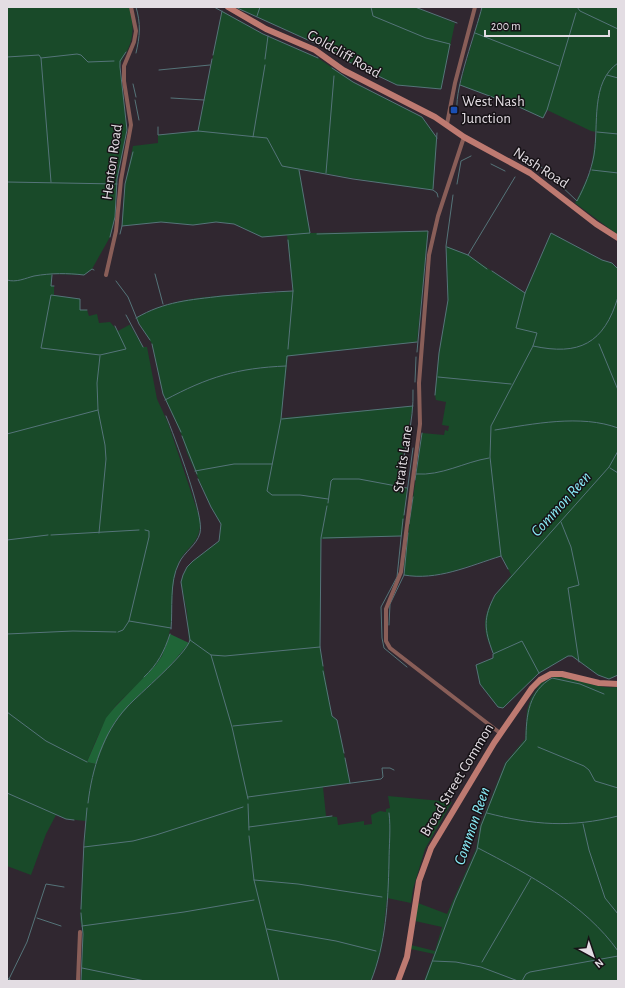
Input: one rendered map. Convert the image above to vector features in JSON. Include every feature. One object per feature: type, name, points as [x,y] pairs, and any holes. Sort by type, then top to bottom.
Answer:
[{"type":"street","name":"Henton Road","points":[[106,275],[116,231],[121,180],[131,125],[124,81],[124,66],[134,42],[136,31],[131,7]]},
{"type":"street","name":"Goldcliff Road","points":[[228,7],[266,29],[315,50],[342,70],[447,124]]},
{"type":"street","points":[[447,124],[452,106],[455,83],[476,7]]},
{"type":"street","name":"Nash Road","points":[[447,124],[464,137],[530,173],[596,224],[618,238]]},
{"type":"street","name":"Straits Lane","points":[[464,137],[438,216],[429,255],[419,383],[420,424],[401,572],[386,609],[386,641],[390,648],[500,733]]},
{"type":"street","name":"Broad Street Common","points":[[398,981],[407,957],[419,881],[425,861],[439,833],[500,733],[532,688],[540,680],[551,674],[562,674],[599,683],[618,684]]},
{"type":"street","points":[[78,981],[80,932]]},
{"type":"green space","points":[[7,7],[129,7],[132,21],[132,35],[130,44],[120,67],[127,130],[117,179],[115,217],[110,237],[92,269],[84,275],[52,274],[51,286],[54,286],[54,295],[80,299],[80,310],[87,310],[89,316],[97,314],[99,323],[110,322],[118,331],[130,325],[143,347],[147,347],[157,399],[168,423],[200,519],[198,535],[183,555],[177,567],[174,578],[171,622],[167,645],[162,656],[153,670],[114,708],[102,727],[87,762],[96,764],[110,730],[119,717],[137,697],[169,667],[189,643],[187,612],[181,582],[187,567],[219,541],[221,524],[211,507],[163,394],[152,344],[136,318],[154,309],[192,299],[212,296],[293,291],[287,235],[262,237],[234,224],[216,222],[193,225],[161,222],[122,226],[125,184],[133,146],[158,143],[158,135],[198,131],[222,11],[263,34],[318,58],[353,82],[422,117],[437,138],[433,190],[393,185],[299,169],[310,233],[428,231],[417,342],[288,356],[281,418],[413,406],[396,485],[407,488],[402,536],[321,539],[320,647],[332,716],[337,720],[350,783],[323,787],[326,816],[337,817],[338,825],[364,821],[364,825],[372,824],[371,815],[380,811],[386,812],[386,809],[390,808],[388,796],[452,802],[425,849],[413,889],[411,903],[387,898],[381,951],[371,981],[81,981],[83,934],[80,919],[86,821],[66,819],[56,815],[46,834],[31,875],[7,866]]},
{"type":"green space","points":[[235,7],[415,7],[455,23],[441,89],[397,85],[347,61],[330,50]]},
{"type":"green space","points":[[482,7],[618,7],[618,235],[575,203],[591,170],[596,132],[547,110],[543,118],[519,107],[460,85]]},
{"type":"green space","points":[[551,233],[602,260],[612,263],[618,269],[618,675],[609,679],[598,675],[572,656],[568,656],[539,673],[503,708],[498,707],[480,684],[476,665],[493,658],[485,625],[491,602],[511,575],[502,556],[454,571],[429,576],[404,575],[404,564],[422,433],[444,435],[445,430],[448,431],[449,426],[442,425],[446,402],[436,400],[435,395],[439,353],[448,300],[446,246],[468,255],[525,293]]},
{"type":"green space","points":[[170,634],[189,643],[169,667],[137,697],[119,717],[110,730],[96,764],[87,762],[106,718],[156,665],[162,656]]},
{"type":"green space","points":[[554,677],[562,677],[602,687],[618,687],[618,981],[424,981],[434,954],[411,949],[411,945],[435,951],[442,927],[415,921],[418,903],[447,914],[476,849],[480,826],[505,763],[525,739],[527,710],[531,698],[541,683]]},
{"type":"waterway","points":[[136,7],[139,19],[139,30],[136,53]]},
{"type":"waterway","points":[[214,7],[263,34],[318,58]]},
{"type":"waterway","points":[[235,7],[330,50],[347,61],[397,85],[441,89],[450,44],[426,38],[373,16],[371,7]]},
{"type":"waterway","points":[[257,16],[260,7]]},
{"type":"waterway","points":[[415,7],[457,23]]},
{"type":"waterway","points":[[457,109],[457,99],[462,73],[482,7]]},
{"type":"waterway","points":[[577,7],[580,11],[618,29]]},
{"type":"waterway","points":[[213,55],[222,11]]},
{"type":"waterway","points":[[460,85],[519,107],[543,118],[547,110],[576,13]]},
{"type":"waterway","points":[[475,33],[559,66]]},
{"type":"waterway","points":[[265,59],[268,36]]},
{"type":"waterway","points":[[110,237],[115,217],[117,179],[127,130],[120,67],[120,61],[126,52]]},
{"type":"waterway","points":[[41,58],[77,54],[81,55],[88,62],[114,61]]},
{"type":"waterway","points":[[7,57],[39,55],[41,58],[51,182]]},
{"type":"waterway","points":[[198,131],[212,59]]},
{"type":"waterway","points":[[539,165],[577,201],[583,190],[594,155],[599,93],[603,81],[609,71],[618,63]]},
{"type":"waterway","points":[[159,70],[210,65]]},
{"type":"waterway","points":[[253,137],[265,65]]},
{"type":"waterway","points":[[332,68],[353,82],[422,117],[437,138]]},
{"type":"waterway","points":[[607,75],[618,78]]},
{"type":"waterway","points":[[326,173],[334,76]]},
{"type":"waterway","points":[[133,84],[136,97]]},
{"type":"waterway","points":[[171,98],[204,100]]},
{"type":"waterway","points":[[135,100],[139,120]]},
{"type":"waterway","points":[[158,127],[158,135],[198,131],[267,138],[282,166],[353,179],[433,190],[437,193],[438,197]]},
{"type":"waterway","points":[[597,132],[618,134]]},
{"type":"waterway","points":[[433,189],[437,133]]},
{"type":"waterway","points":[[120,234],[125,184],[133,152]]},
{"type":"waterway","points":[[457,184],[461,161],[471,156]]},
{"type":"waterway","points":[[491,164],[505,171]]},
{"type":"waterway","points":[[122,226],[161,222],[193,225],[216,222],[234,224],[262,237],[310,233],[299,170]]},
{"type":"waterway","points":[[592,170],[618,173]]},
{"type":"waterway","points":[[468,255],[515,177]]},
{"type":"waterway","points":[[7,182],[117,184]]},
{"type":"waterway","points":[[435,395],[439,353],[448,300],[446,246],[453,195]]},
{"type":"waterway","points":[[317,234],[428,231],[417,352]]},
{"type":"waterway","points":[[508,569],[501,556],[490,457],[491,426],[533,346],[537,333],[516,328],[525,293],[551,233],[602,260],[612,263],[618,269]]},
{"type":"waterway","points":[[288,240],[293,291],[288,349]]},
{"type":"waterway","points":[[447,247],[468,255],[487,269]]},
{"type":"waterway","points":[[7,280],[17,281],[34,276],[53,274],[84,275],[92,269],[94,270]]},
{"type":"waterway","points":[[492,271],[525,293]]},
{"type":"waterway","points":[[155,274],[163,304]]},
{"type":"waterway","points":[[52,275],[51,286],[54,286]]},
{"type":"waterway","points":[[116,281],[128,297],[139,324],[150,340]]},
{"type":"waterway","points":[[136,318],[157,308],[188,300],[266,292],[293,291]]},
{"type":"waterway","points":[[87,310],[80,310],[80,299],[51,295],[41,348],[100,355],[126,349],[115,326]]},
{"type":"waterway","points":[[533,346],[549,349],[564,349],[588,343],[597,336],[605,326],[618,297]]},
{"type":"waterway","points":[[126,315],[143,347]]},
{"type":"waterway","points":[[328,499],[300,495],[272,495],[267,491],[281,419],[287,356],[417,342]]},
{"type":"waterway","points":[[152,344],[163,394],[181,432]]},
{"type":"waterway","points":[[599,344],[618,390]]},
{"type":"waterway","points":[[99,533],[106,459],[105,445],[98,410],[97,383],[100,356]]},
{"type":"waterway","points":[[415,382],[416,357]]},
{"type":"waterway","points":[[165,400],[195,385],[223,375],[252,369],[286,366]]},
{"type":"waterway","points":[[438,377],[511,384]]},
{"type":"waterway","points":[[396,485],[406,450],[412,414],[413,390]]},
{"type":"waterway","points":[[282,419],[413,406]]},
{"type":"waterway","points":[[7,434],[98,410]]},
{"type":"waterway","points":[[166,416],[194,494],[200,524],[200,533],[198,537],[181,559],[176,570],[173,587],[171,629]]},
{"type":"waterway","points":[[495,430],[541,423],[573,421],[604,424],[618,428]]},
{"type":"waterway","points":[[415,480],[422,433]]},
{"type":"waterway","points":[[182,436],[197,474]]},
{"type":"waterway","points":[[404,515],[413,448]]},
{"type":"waterway","name":"Common Reen","points":[[493,653],[486,624],[488,610],[495,595],[609,467],[618,451]]},
{"type":"waterway","points":[[416,474],[435,473],[489,458]]},
{"type":"waterway","points":[[195,471],[234,464],[272,464]]},
{"type":"waterway","points":[[610,468],[618,473]]},
{"type":"waterway","points":[[198,479],[221,524],[219,541],[187,567],[181,582],[190,640],[211,655],[225,656],[320,647]]},
{"type":"waterway","points":[[328,503],[331,481],[333,479],[359,479],[407,488]]},
{"type":"waterway","points":[[409,524],[413,497]]},
{"type":"waterway","points":[[323,666],[320,647],[321,538],[327,506]]},
{"type":"waterway","points":[[403,519],[397,577],[381,607],[382,638],[384,648],[407,667]]},
{"type":"waterway","points":[[561,522],[571,547],[579,585],[568,588],[579,662]]},
{"type":"waterway","points":[[51,535],[139,530]]},
{"type":"waterway","points":[[118,632],[123,630],[129,621],[149,537],[149,531],[145,530]]},
{"type":"waterway","points":[[389,625],[390,604],[404,575],[408,533]]},
{"type":"waterway","points":[[7,540],[48,535]]},
{"type":"waterway","points":[[323,538],[401,536]]},
{"type":"waterway","points":[[404,575],[429,576],[453,572],[501,556]]},
{"type":"waterway","points":[[129,621],[171,628]]},
{"type":"waterway","points":[[7,634],[73,631],[116,632]]},
{"type":"waterway","points":[[144,677],[160,657],[170,634]]},
{"type":"waterway","points":[[88,803],[92,777],[100,752],[111,728],[127,707],[181,655],[190,640]]},
{"type":"waterway","points":[[539,673],[522,641],[493,654],[493,658],[476,665],[480,684],[498,707],[503,708],[539,673],[568,656],[572,656],[598,675],[609,679],[618,675]]},
{"type":"waterway","points":[[211,655],[232,727],[248,799]]},
{"type":"waterway","points":[[323,671],[332,716],[337,720],[344,753]]},
{"type":"waterway","name":"Common Reen","points":[[425,981],[455,900],[477,850],[481,826],[506,763],[526,740],[530,704],[538,690],[544,683],[552,678],[580,684],[604,694]]},
{"type":"waterway","points":[[7,712],[46,741],[87,762]]},
{"type":"waterway","points":[[233,726],[282,721]]},
{"type":"waterway","points":[[538,747],[584,766],[589,770],[595,781],[618,788]]},
{"type":"waterway","points":[[345,758],[350,783]]},
{"type":"waterway","points":[[248,797],[381,779],[383,777],[382,768],[390,768],[394,770]]},
{"type":"waterway","points":[[7,793],[66,819],[74,820]]},
{"type":"waterway","points":[[248,804],[249,830]]},
{"type":"waterway","points":[[84,847],[133,841],[243,807]]},
{"type":"waterway","points":[[81,909],[87,808]]},
{"type":"waterway","points":[[371,981],[380,952],[387,908],[390,831],[389,813]]},
{"type":"waterway","points":[[487,813],[520,820],[552,824],[601,820],[618,816]]},
{"type":"waterway","points":[[249,827],[332,816]]},
{"type":"waterway","points":[[583,824],[589,850],[605,898],[618,914]]},
{"type":"waterway","points":[[249,836],[254,880],[279,981]]},
{"type":"waterway","points":[[478,848],[536,880],[572,905],[605,934],[618,951]]},
{"type":"waterway","points":[[482,962],[531,878]]},
{"type":"waterway","points":[[254,880],[298,884],[382,897]]},
{"type":"waterway","points":[[9,979],[27,942],[46,884],[64,887]]},
{"type":"waterway","points":[[82,926],[184,912],[254,900]]},
{"type":"waterway","points":[[81,913],[83,934],[81,981]]},
{"type":"waterway","points":[[37,918],[61,926]]},
{"type":"waterway","points":[[267,929],[336,941],[376,951]]},
{"type":"waterway","points":[[522,981],[526,974],[530,972],[618,956]]},
{"type":"waterway","points":[[433,961],[456,962],[481,967],[518,981]]},
{"type":"waterway","points":[[82,968],[145,981]]},
{"type":"waterway","points":[[7,978],[12,981]]},
{"type":"place","name":"West Nash Junction","points":[[454,110]]}]
